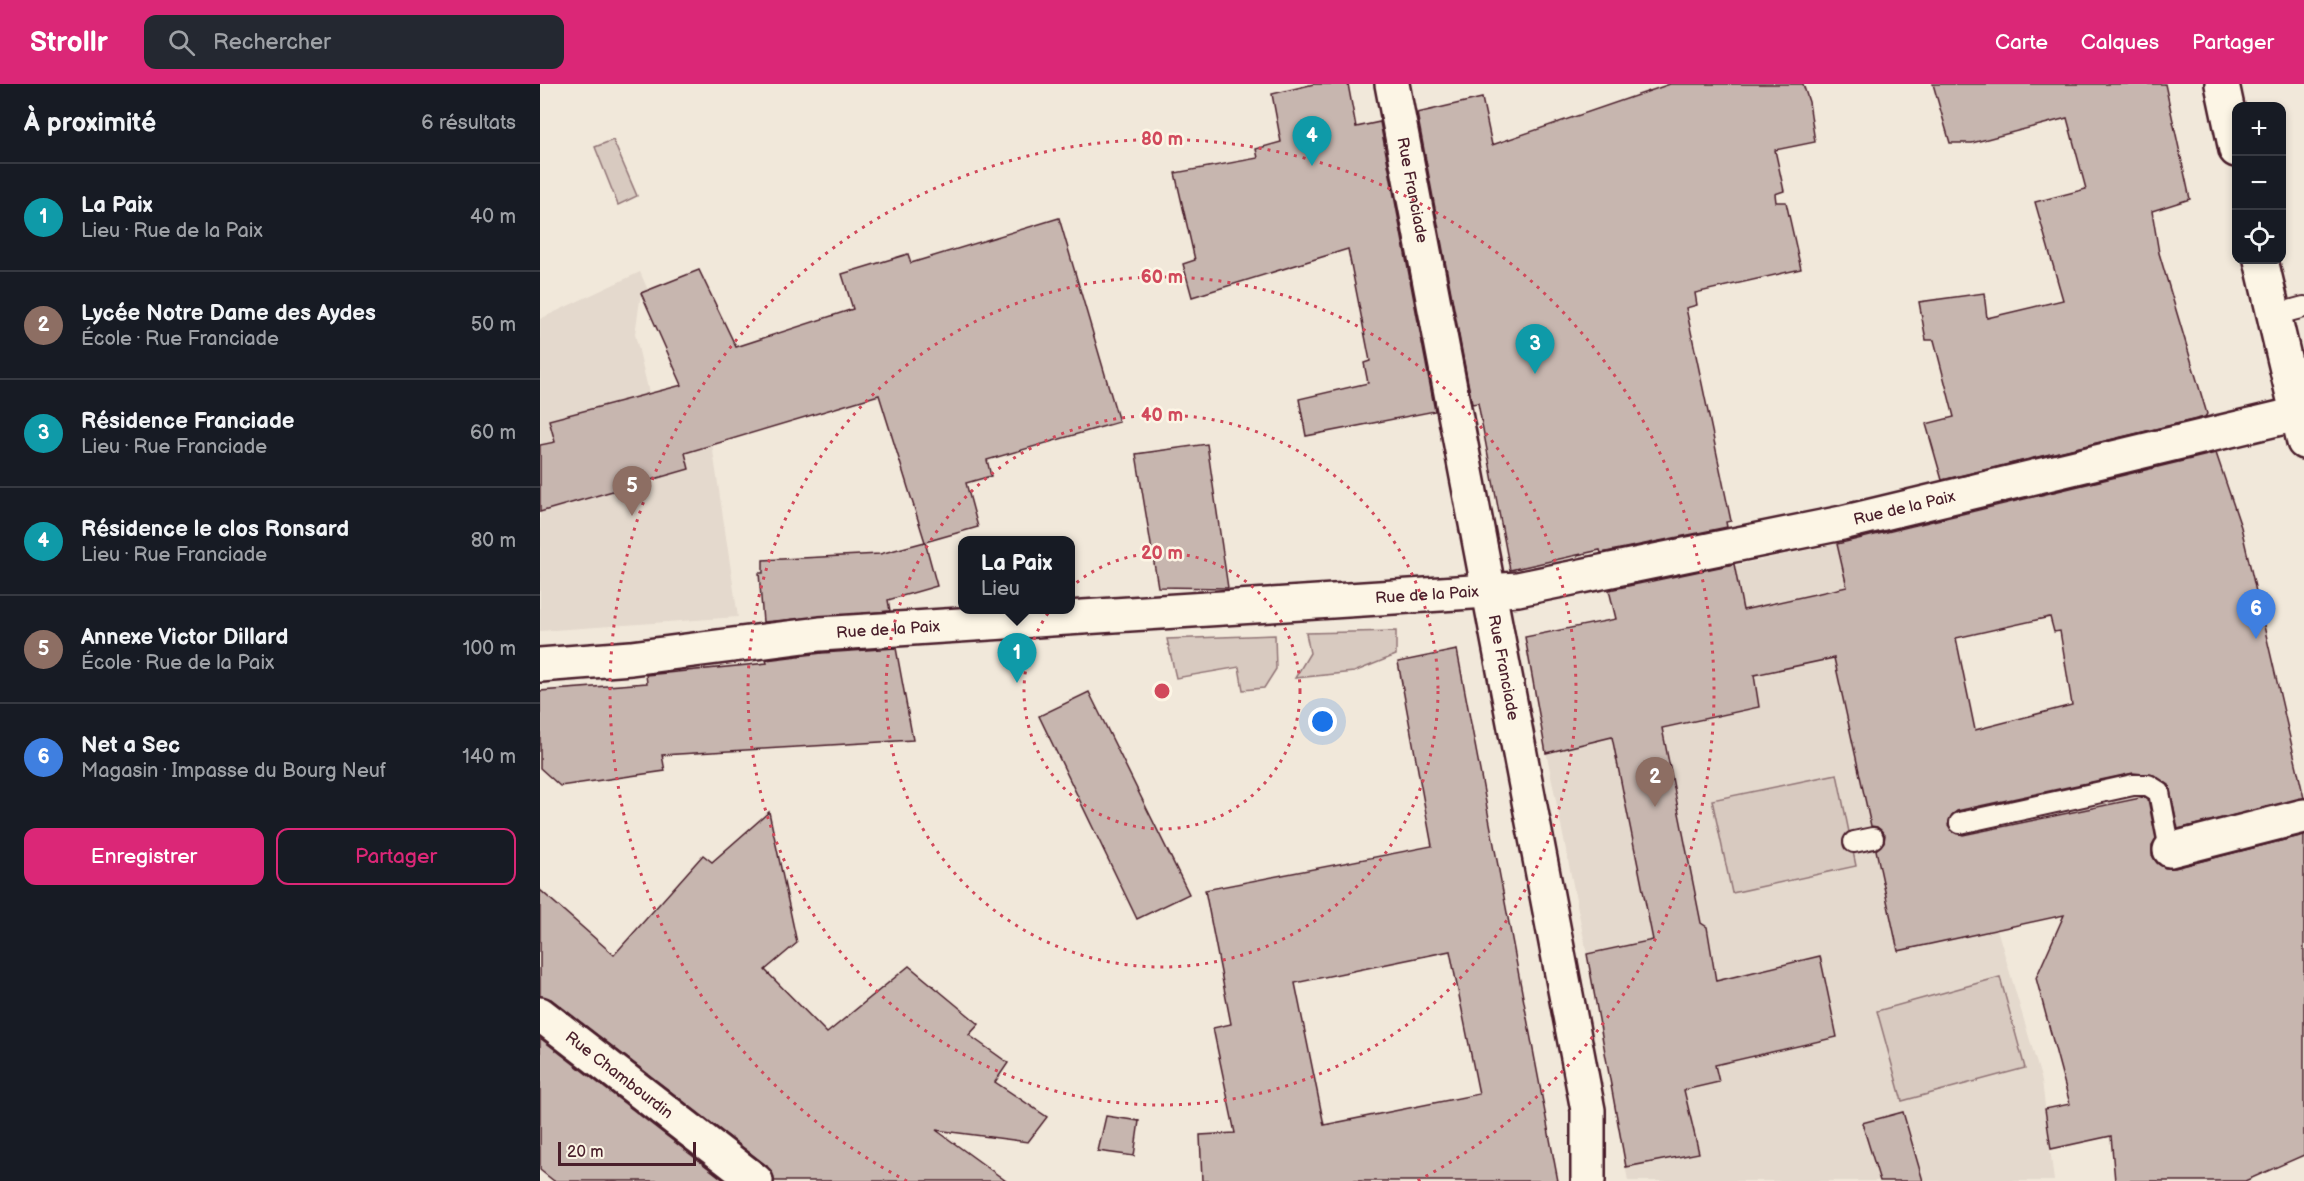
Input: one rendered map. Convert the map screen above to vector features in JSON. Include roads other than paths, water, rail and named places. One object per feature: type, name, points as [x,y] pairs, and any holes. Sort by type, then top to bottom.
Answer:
[{"type":"street","name":"Rue Franciade","points":[[1392,84],[1588,1110],[1588,1181]]},
{"type":"street","points":[[2222,84],[2232,131]]},
{"type":"street","points":[[2263,264],[2289,311],[2301,428]]},
{"type":"street","name":"Rue de la Paix","points":[[540,665],[631,658],[820,634],[1518,589],[2301,428]]},
{"type":"street","points":[[2170,850],[2304,816]]},
{"type":"street","name":"Rue Chambourdin","points":[[540,1014],[756,1181]]},
{"type":"lane","points":[[1960,823],[2133,785],[2148,785],[2159,792],[2170,850]]},
{"type":"place","name":"Résidence le clos Ronsard","points":[[1312,166]]},
{"type":"place","name":"Résidence Franciade","points":[[1535,374]]},
{"type":"place","name":"Annexe Victor Dillard","points":[[632,516]]},
{"type":"place","name":"Net a Sec","points":[[2256,639]]},
{"type":"place","name":"La Paix","points":[[1017,683]]},
{"type":"place","name":"Lycée Notre Dame des Aydes","points":[[1655,807]]}]
